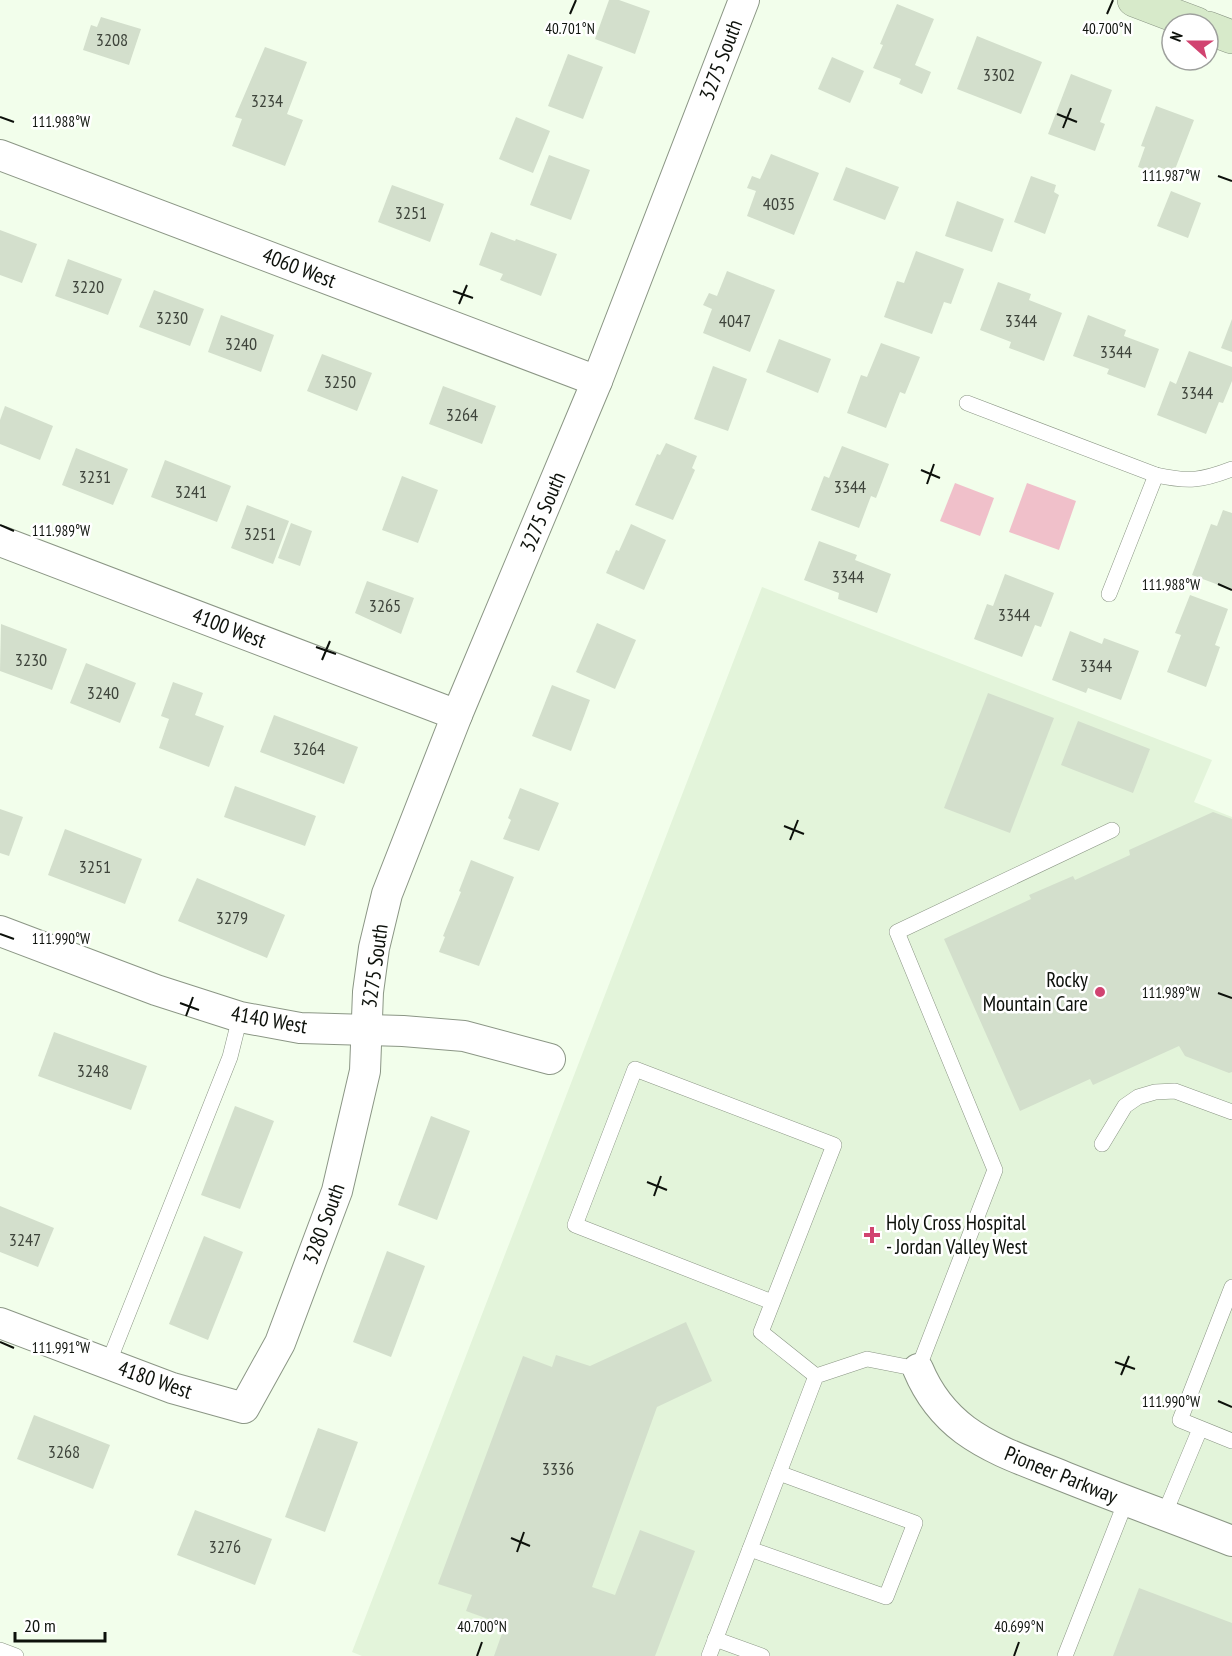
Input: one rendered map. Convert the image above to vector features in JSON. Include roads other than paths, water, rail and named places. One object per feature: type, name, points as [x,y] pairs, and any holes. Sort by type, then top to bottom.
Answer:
[{"type":"street","name":"3275 South","points":[[368,1029],[368,992],[374,948],[387,894],[457,715],[597,381],[744,0]]},
{"type":"street","points":[[1134,0],[1166,12]]},
{"type":"street","name":"4060 West","points":[[0,155],[597,381]]},
{"type":"street","name":"4100 West","points":[[0,541],[457,715]]},
{"type":"street","name":"4140 West","points":[[0,930],[156,990],[240,1017],[300,1028],[438,1032],[464,1036],[550,1059]]},
{"type":"street","name":"3280 South","points":[[244,1408],[280,1343],[337,1191],[365,1071],[368,1029]]},
{"type":"street","name":"4180 West","points":[[0,1323],[172,1389],[244,1408]]},
{"type":"street","name":"Pioneer Parkway","points":[[918,1370],[925,1387],[964,1429],[1010,1455],[1232,1541]]},
{"type":"lane","points":[[968,403],[1156,475],[1183,481],[1210,478],[1232,469]]},
{"type":"lane","points":[[1109,594],[1156,475]]},
{"type":"lane","points":[[816,1376],[867,1359],[918,1370],[995,1170],[897,932],[1112,830]]},
{"type":"lane","points":[[108,1364],[230,1057],[240,1017]]},
{"type":"lane","points":[[772,1302],[575,1225],[635,1068],[834,1145],[761,1332],[816,1376]]},
{"type":"lane","points":[[1102,1144],[1125,1107],[1138,1097],[1155,1092],[1175,1091],[1232,1112]]},
{"type":"lane","points":[[1232,1287],[1180,1420],[1232,1441]]},
{"type":"lane","points":[[709,1656],[816,1376]]},
{"type":"lane","points":[[1164,1515],[1200,1429]]},
{"type":"lane","points":[[750,1549],[886,1597],[915,1523],[779,1473]]},
{"type":"lane","points":[[1065,1656],[1126,1501]]},
{"type":"lane","points":[[715,1639],[762,1656]]},
{"type":"lane","points":[[0,1650],[16,1656]]},
{"type":"place","name":"Rocky Mountain Care","points":[[1100,992]]},
{"type":"place","name":"Holy Cross Hospital - Jordan Valley West","points":[[872,1235]]}]
